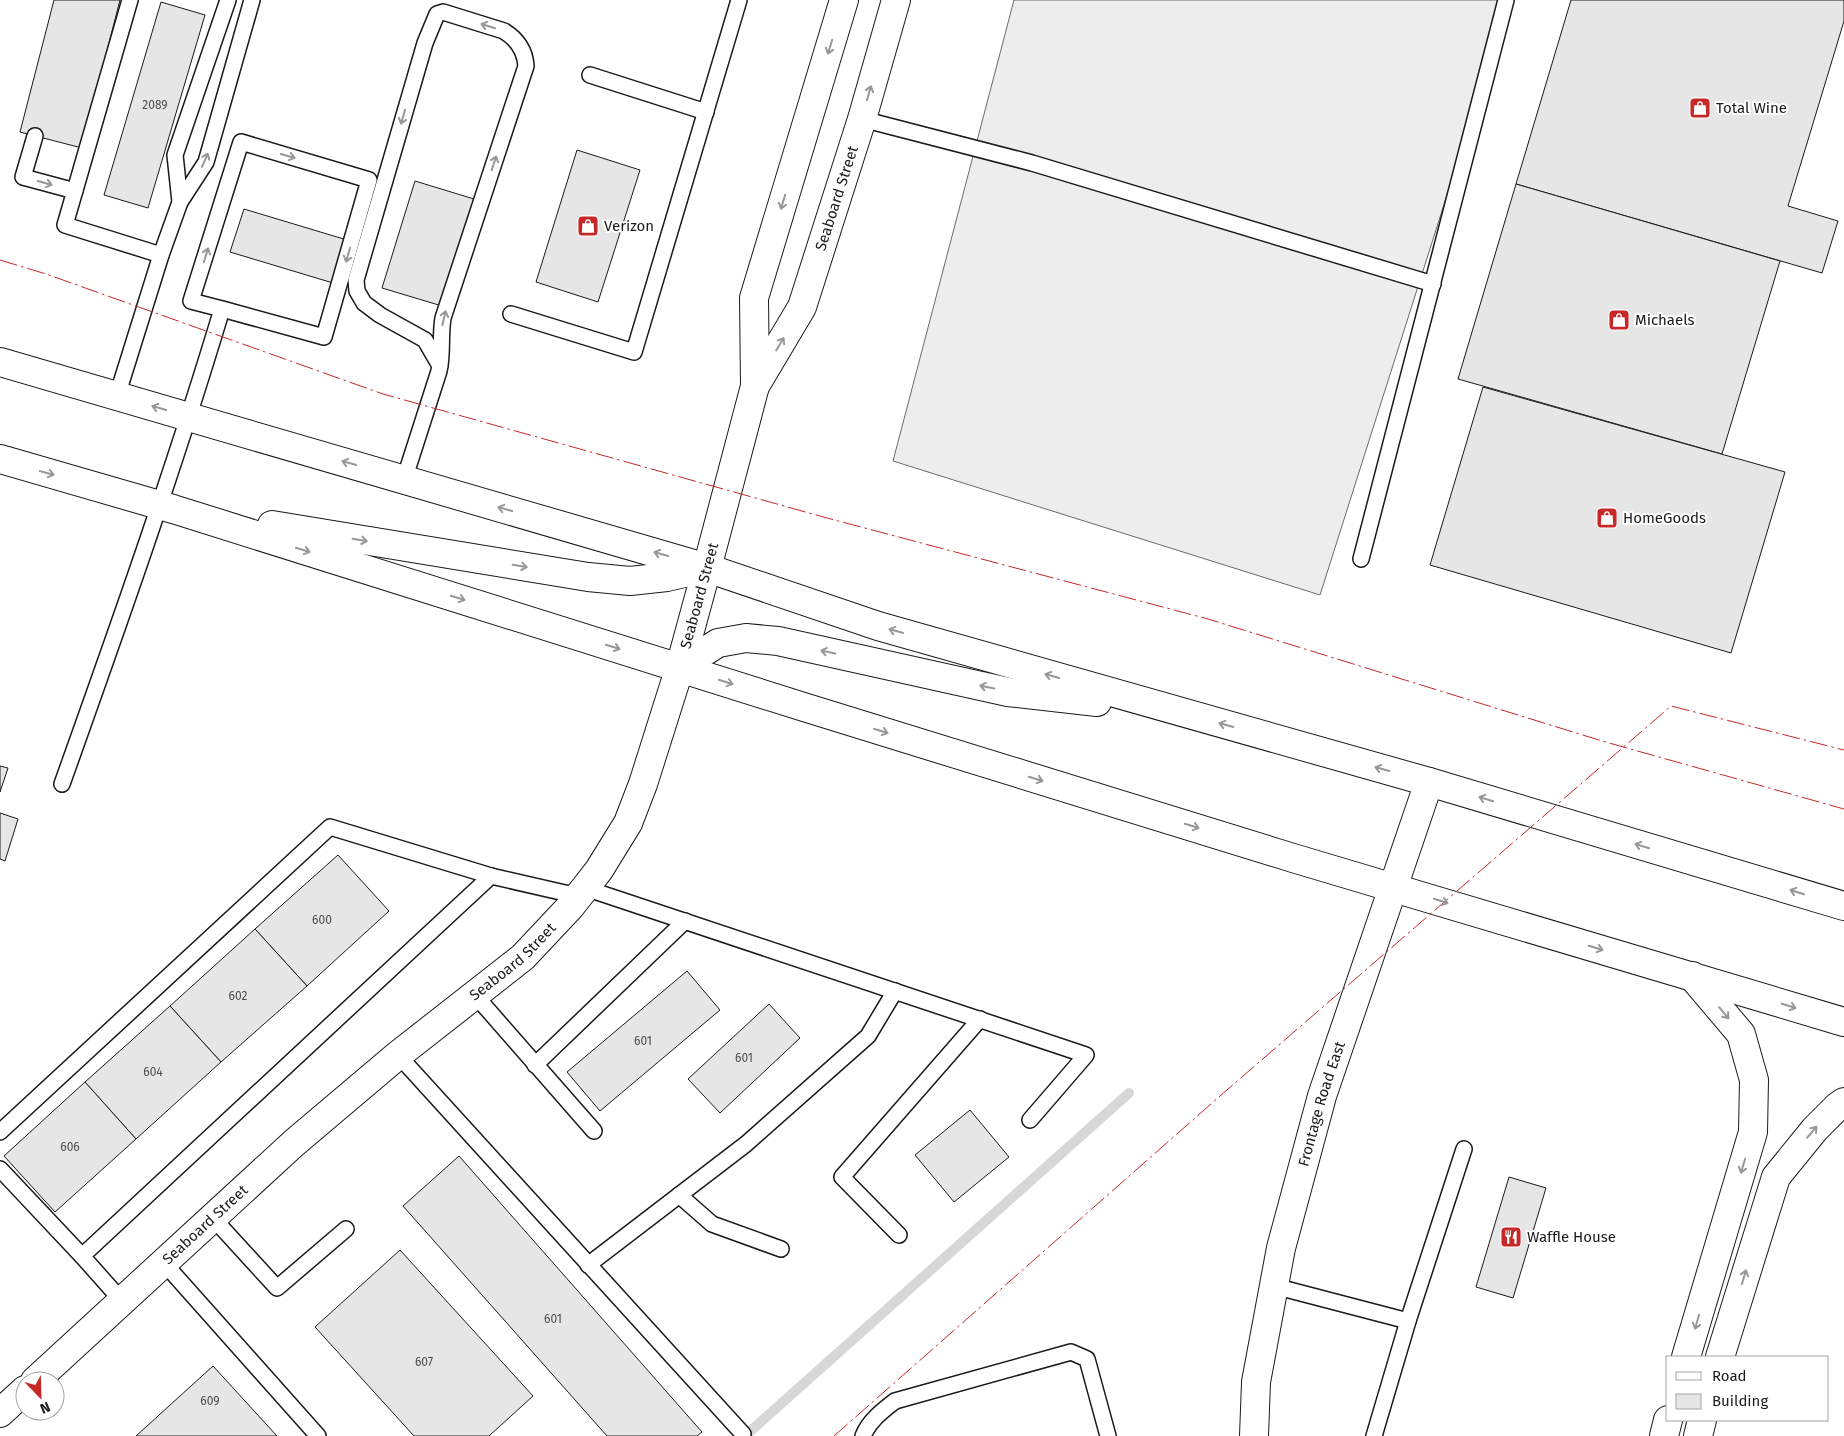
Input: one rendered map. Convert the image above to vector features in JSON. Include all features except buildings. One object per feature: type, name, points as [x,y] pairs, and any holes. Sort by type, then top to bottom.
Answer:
[{"type":"main road","name":"Seaboard Street","points":[[46,1371],[294,1143],[398,1055],[523,957],[570,908],[599,870],[628,823],[643,784],[680,667],[707,568],[754,386],[754,298],[844,0]]},
{"type":"main road","name":"Seaboard Street","points":[[754,386],[802,307],[862,119],[896,0]]},
{"type":"main road","points":[[0,362],[707,568],[878,626],[1429,782],[1844,906]]},
{"type":"main road","points":[[0,459],[166,507],[826,714],[1394,888],[1844,1022]]},
{"type":"main road","points":[[166,507],[588,577],[630,580],[667,577],[707,568]]},
{"type":"main road","points":[[680,667],[718,643],[746,638],[778,641],[1008,692],[1174,710]]},
{"type":"main road","name":"Frontage Road East","points":[[1254,1436],[1256,1382],[1281,1248],[1322,1096],[1429,782]]},
{"type":"main road","points":[[1686,1356],[1753,1132],[1754,1111],[1754,1080],[1741,1034],[1692,976]]},
{"type":"main road","points":[[1720,1356],[1776,1177],[1814,1129],[1844,1102]]},
{"type":"main road","points":[[0,1413],[15,1399]]},
{"type":"main road","points":[[1664,1436],[1668,1421]]},
{"type":"main road","points":[[1698,1436],[1702,1421]]},
{"type":"lane","points":[[130,0],[65,225],[161,255]]},
{"type":"lane","points":[[180,202],[174,155],[228,0]]},
{"type":"lane","points":[[117,396],[161,255],[180,202],[206,162],[252,0]]},
{"type":"lane","points":[[511,314],[634,352],[739,0]]},
{"type":"lane","points":[[1361,559],[1506,0]]},
{"type":"lane","points":[[404,480],[434,391],[440,366],[442,318],[526,66],[526,57],[520,46],[513,37],[504,31],[443,12],[437,14],[425,42],[356,280],[357,292],[364,303],[380,316],[425,340],[440,366]]},
{"type":"lane","points":[[590,75],[706,112]]},
{"type":"lane","points":[[862,119],[1032,163],[1433,284]]},
{"type":"lane","points":[[35,136],[23,177],[75,191]]},
{"type":"lane","points":[[241,142],[369,180],[324,338],[222,309],[191,301],[241,142]]},
{"type":"lane","points":[[62,784],[166,507],[222,309]]},
{"type":"lane","points":[[0,1132],[330,827],[491,876],[582,892],[685,921],[1086,1055],[1030,1120]]},
{"type":"lane","points":[[82,1256],[491,876]]},
{"type":"lane","points":[[535,1064],[685,921]]},
{"type":"lane","points":[[588,1265],[746,1144],[868,1036],[895,991]]},
{"type":"lane","points":[[474,994],[594,1131]]},
{"type":"lane","points":[[899,1235],[842,1177],[980,1019]]},
{"type":"lane","points":[[398,1055],[743,1434]]},
{"type":"lane","points":[[1374,1436],[1408,1321],[1464,1149]]},
{"type":"lane","points":[[0,1169],[122,1301]]},
{"type":"lane","points":[[679,1195],[712,1224],[781,1249]]},
{"type":"lane","points":[[213,1218],[277,1288],[346,1229]]},
{"type":"lane","points":[[164,1263],[318,1436]]},
{"type":"lane","points":[[1274,1286],[1408,1321]]},
{"type":"lane","points":[[863,1436],[878,1414],[895,1401],[1071,1352],[1087,1359],[1108,1436]]},
{"type":"shaded area","points":[[1014,0],[1509,0],[1320,595],[893,461]]},
{"type":"waterway","points":[[745,1436],[1129,1093]]},
{"type":"power","points":[[0,260],[46,274],[383,394],[827,518],[1208,619],[1602,741],[1844,809]]},
{"type":"power","points":[[834,1436],[1228,1089],[1671,706],[1844,750]]},
{"type":"place","name":"Total Wine","points":[[1700,108]]},
{"type":"place","name":"Verizon","points":[[588,226]]},
{"type":"place","name":"Michaels","points":[[1619,320]]},
{"type":"place","name":"HomeGoods","points":[[1607,518]]},
{"type":"place","name":"Waffle House","points":[[1511,1237]]}]
